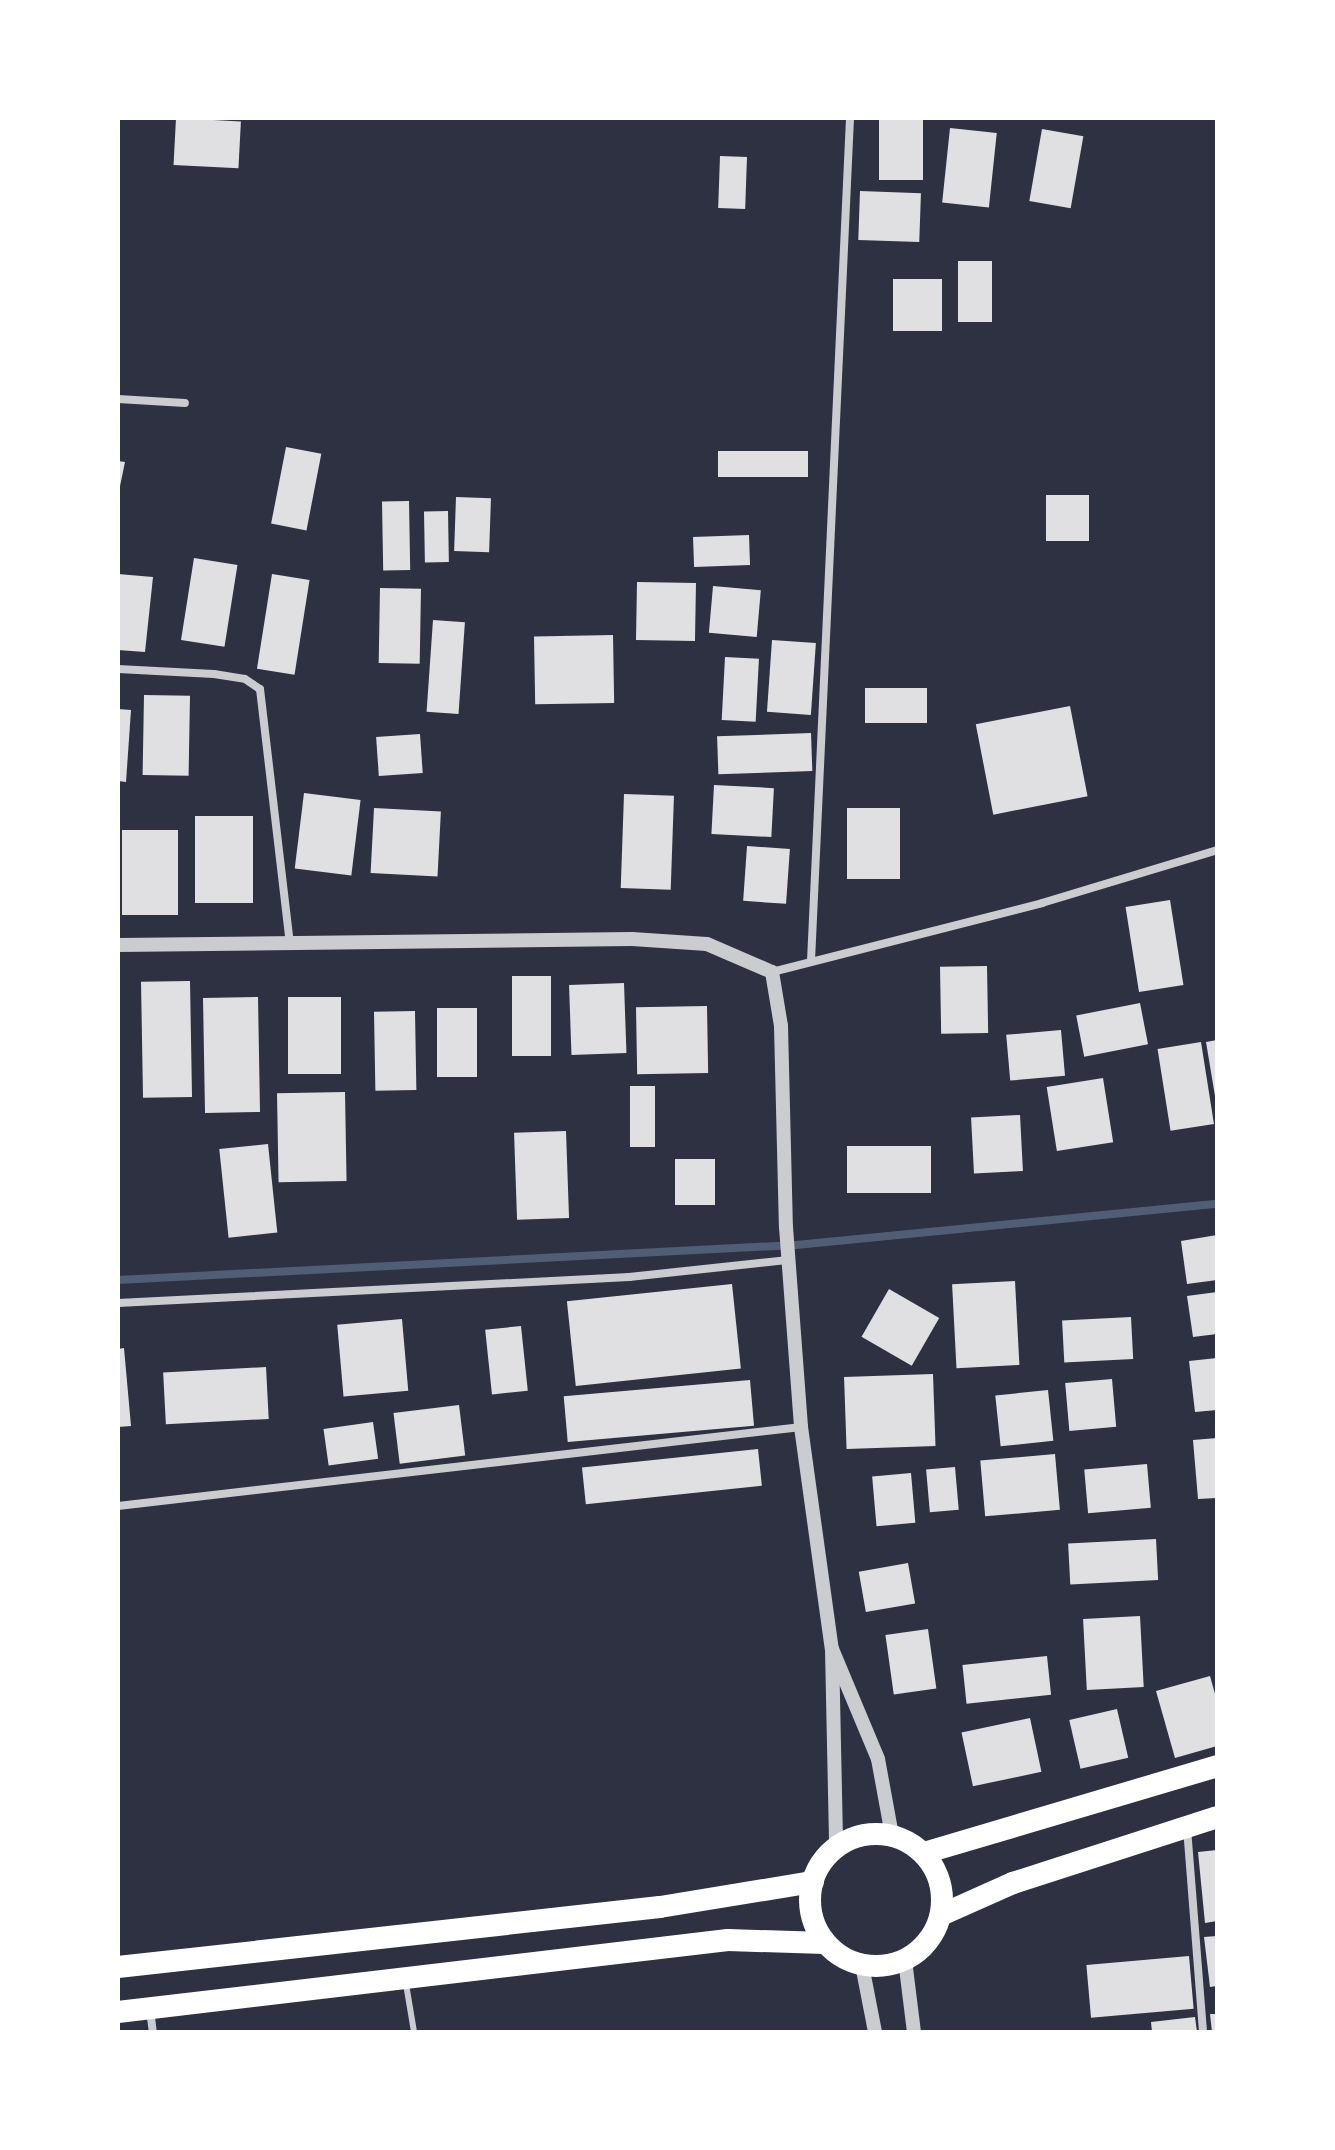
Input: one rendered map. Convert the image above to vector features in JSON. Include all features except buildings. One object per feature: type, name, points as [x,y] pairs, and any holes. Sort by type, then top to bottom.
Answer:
[{"type":"highway","points":[[924,1853],[1217,1766]]},
{"type":"highway","points":[[941,1915],[1013,1883],[1217,1817]]},
{"type":"highway","points":[[118,2012],[728,1940],[825,1943],[862,1965],[905,1960],[934,1934],[941,1915],[937,1871],[924,1853],[892,1835],[872,1833],[836,1847],[813,1882],[810,1903],[825,1943]]},
{"type":"highway","points":[[118,1967],[660,1907],[813,1882]]},
{"type":"street","points":[[811,961],[850,118]]},
{"type":"street","points":[[118,399],[185,403]]},
{"type":"street","points":[[118,669],[214,674],[245,679],[260,689],[290,943]]},
{"type":"street","points":[[118,945],[672,941],[742,955],[772,972],[1042,903],[1217,850]]},
{"type":"street","points":[[772,972],[781,1026],[786,1227],[801,1427],[832,1649],[836,1847]]},
{"type":"street","points":[[118,1303],[629,1277],[788,1256]]},
{"type":"street","points":[[118,1506],[801,1427]]},
{"type":"street","points":[[832,1649],[878,1759],[892,1835]]},
{"type":"street","points":[[1187,1827],[1203,2032]]},
{"type":"street","points":[[905,1960],[914,2032]]},
{"type":"street","points":[[862,1965],[875,2032]]},
{"type":"street","points":[[150,2009],[153,2032]]},
{"type":"lane","points":[[405,1977],[414,2032]]},
{"type":"waterway","points":[[118,1280],[796,1245],[1217,1204]]}]
